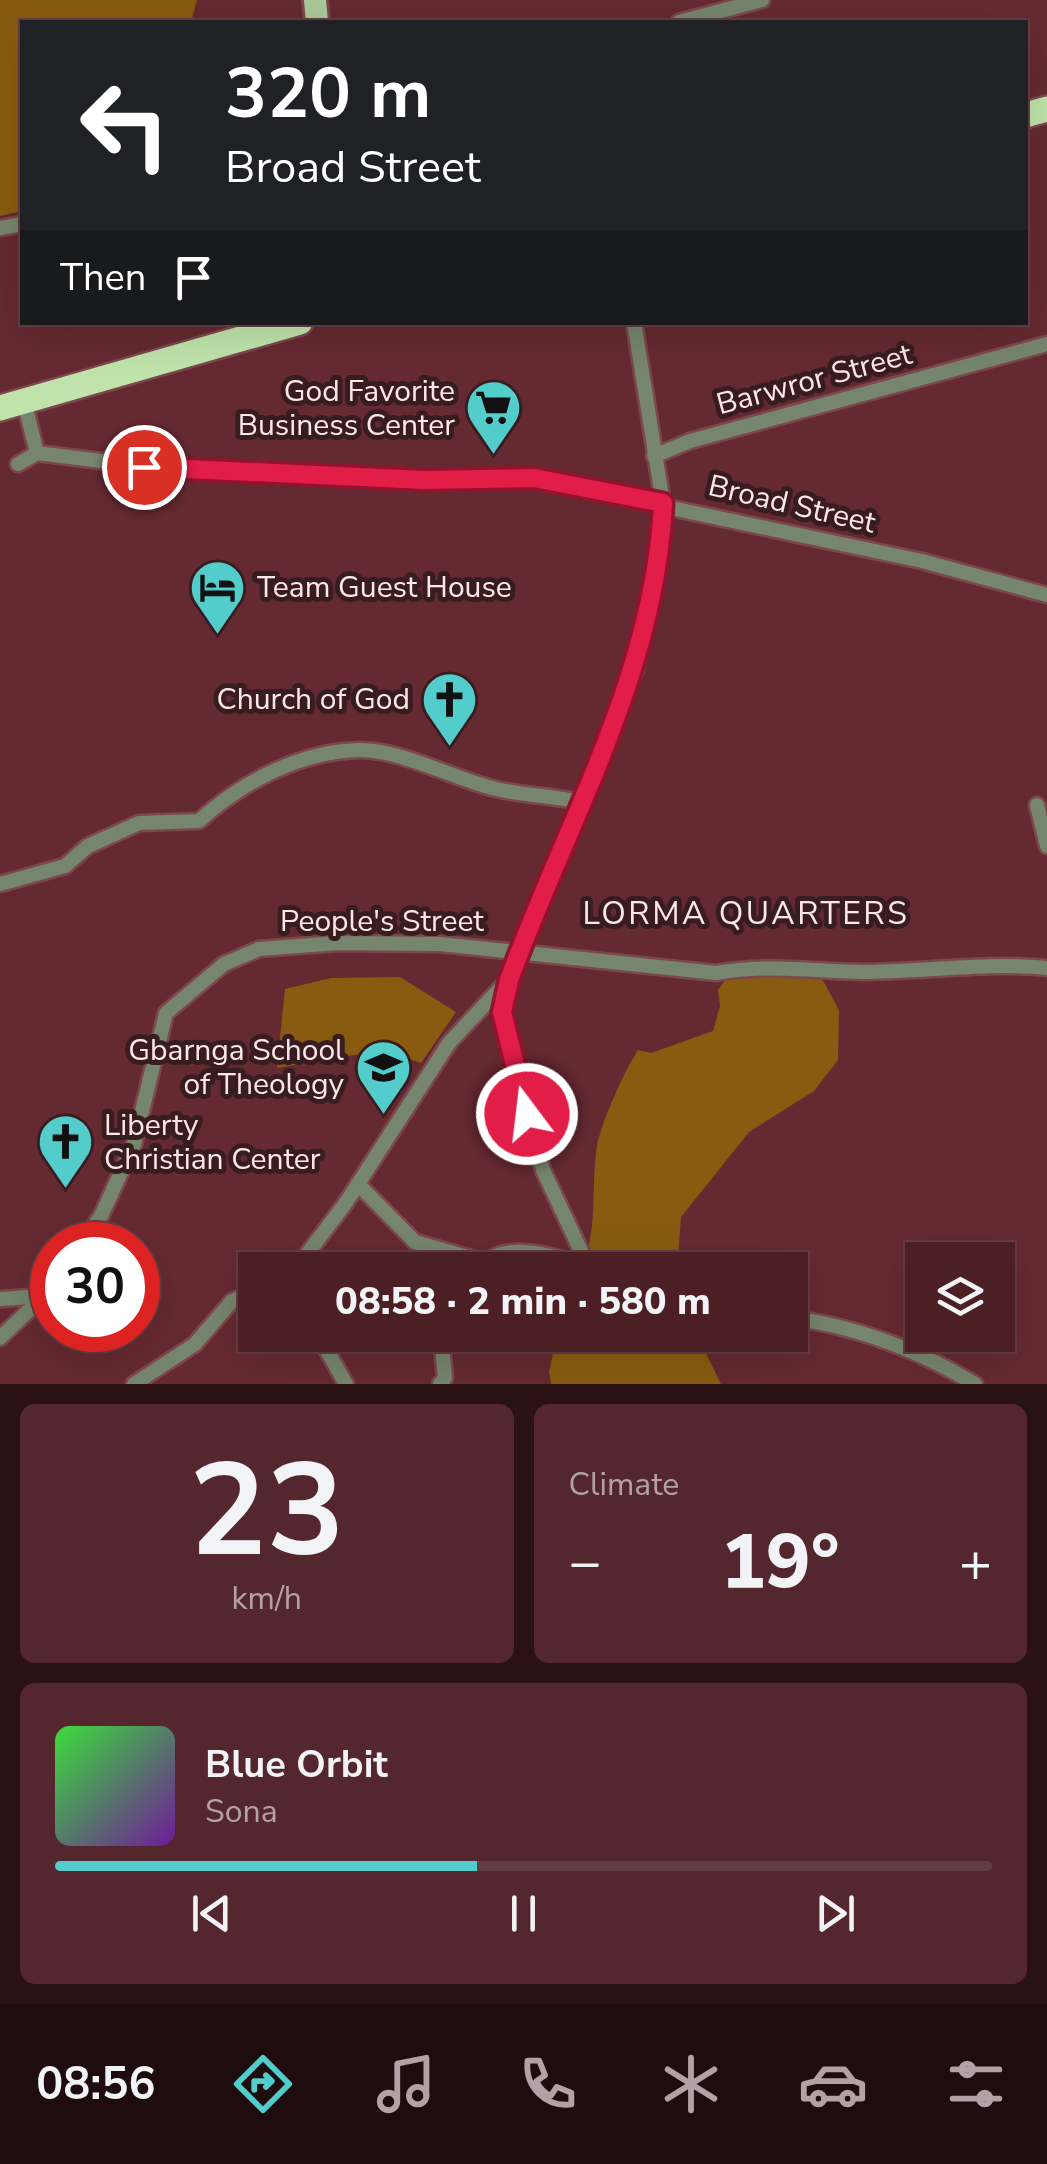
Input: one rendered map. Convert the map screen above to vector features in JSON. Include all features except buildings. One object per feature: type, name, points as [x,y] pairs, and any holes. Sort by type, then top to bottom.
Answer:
[{"type":"highway","points":[[12,405],[290,325]]},
{"type":"street","points":[[687,20],[762,0]]},
{"type":"street","points":[[586,1252],[543,1170],[502,1012],[520,950],[636,670],[655,590],[663,503],[634,325]]},
{"type":"street","name":"Barwror Street","points":[[654,456],[690,441],[1047,344]]},
{"type":"street","points":[[12,405],[37,454],[18,464]]},
{"type":"street","name":"Broad Street","points":[[37,454],[182,470],[424,480],[534,478],[922,561],[1047,595]]},
{"type":"street","points":[[0,884],[65,866],[88,846],[139,823],[200,821],[224,799],[278,766],[359,750],[518,795],[552,794],[584,803]]},
{"type":"street","points":[[1036,804],[1047,846]]},
{"type":"street","name":"People's Street","points":[[97,1222],[134,1144],[166,1013],[224,964],[260,949],[338,943],[520,950],[716,973],[756,965],[866,972],[993,965],[1047,968]]},
{"type":"street","points":[[308,1252],[358,1184],[449,1043],[509,980]]},
{"type":"street","points":[[358,1184],[415,1242],[443,1252]]},
{"type":"street","points":[[0,1299],[30,1293]]},
{"type":"street","points":[[134,1384],[195,1344],[238,1299]]},
{"type":"street","points":[[0,1338],[30,1308]]},
{"type":"street","points":[[808,1320],[908,1348],[976,1384]]},
{"type":"street","points":[[328,1352],[346,1384]]},
{"type":"street","points":[[440,1384],[445,1378],[443,1352]]},
{"type":"shaded area","points":[[0,0],[197,0],[192,20],[20,20],[20,211],[0,216]]},
{"type":"shaded area","points":[[729,975],[820,975],[839,1010],[838,1060],[814,1091],[749,1132],[681,1217],[678,1252],[587,1252],[598,1141],[626,1072],[638,1050],[651,1053],[713,1031],[720,1006],[718,990]]},
{"type":"shaded area","points":[[400,977],[456,1012],[421,1063],[384,1050],[277,1068],[285,989],[331,978]]},
{"type":"shaded area","points":[[553,1352],[705,1352],[721,1384],[551,1384]]},
{"type":"place","name":"God Favorite Business Center","points":[[494,457]]},
{"type":"place","name":"Team Guest House","points":[[218,636]]},
{"type":"place","name":"Church of God","points":[[449,748]]},
{"type":"place","name":"Gbarnga School of Theology","points":[[383,1116]]},
{"type":"place","name":"Liberty Christian Center","points":[[65,1191]]},
{"type":"district","name":"LORMA QUARTERS","points":[[746,913]]},
{"type":"route","points":[[144,467],[424,480],[534,478],[663,503],[655,590],[636,670],[509,980],[502,1012],[527,1114]]}]
